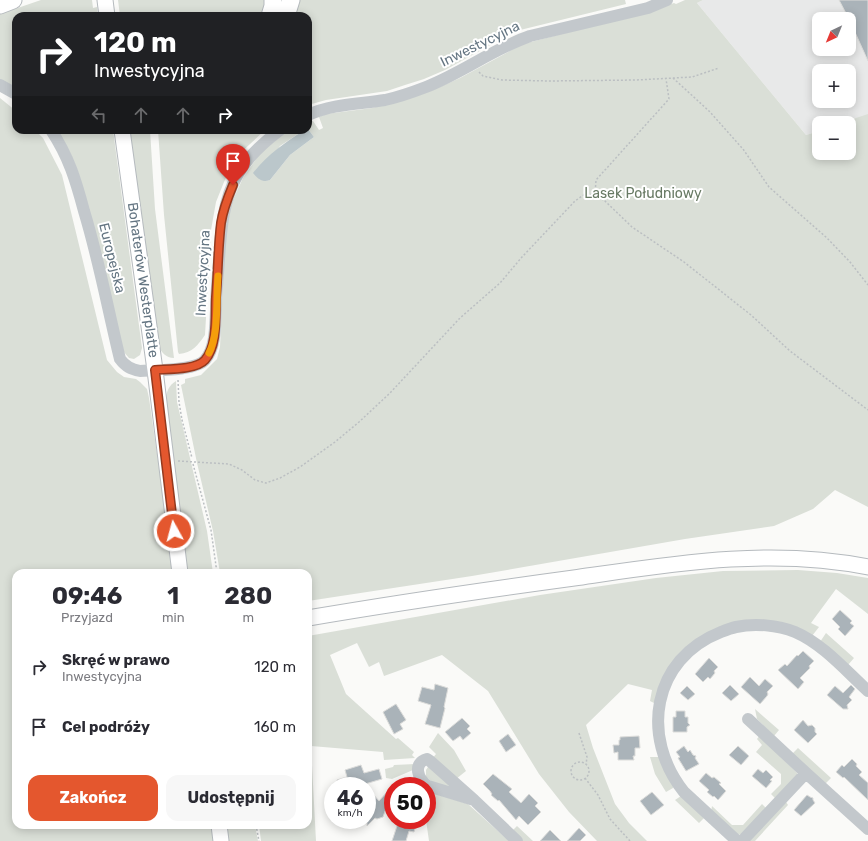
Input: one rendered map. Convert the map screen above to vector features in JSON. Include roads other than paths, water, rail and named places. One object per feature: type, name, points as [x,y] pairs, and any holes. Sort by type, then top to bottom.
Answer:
[{"type":"highway","points":[[0,5],[13,0]]},
{"type":"highway","points":[[271,12],[273,0]]},
{"type":"highway","points":[[287,12],[291,0]]},
{"type":"main road","points":[[105,0],[106,12]]},
{"type":"main road","name":"Bohaterów Westerplatte","points":[[123,134],[155,370],[180,569]]},
{"type":"main road","points":[[312,617],[419,600],[723,558],[839,561],[868,567]]},
{"type":"main road","points":[[219,829],[221,841]]},
{"type":"street","name":"Inwestycyjna","points":[[312,113],[341,106],[404,95],[426,87],[512,43],[530,36],[636,11],[667,0]]},
{"type":"street","points":[[0,85],[12,92]]},
{"type":"street","name":"Europejska","points":[[54,134],[72,170],[92,238],[120,359],[124,365],[133,370],[155,370]]},
{"type":"street","name":"Inwestycyjna","points":[[155,370],[188,367],[199,364],[205,360],[212,348],[215,330],[221,222],[228,196],[238,174],[252,155],[276,134]]},
{"type":"street","points":[[737,841],[684,792],[671,773],[660,747],[658,722],[659,707],[667,681],[676,666],[697,644],[712,636],[735,627],[757,625],[775,627],[794,632],[807,638],[821,648],[868,691]]},
{"type":"street","points":[[748,719],[868,829]]},
{"type":"street","points":[[742,841],[806,773]]},
{"type":"street","points":[[474,800],[517,841]]},
{"type":"park label","name":"Lasek Południowy","points":[[643,193]]}]
